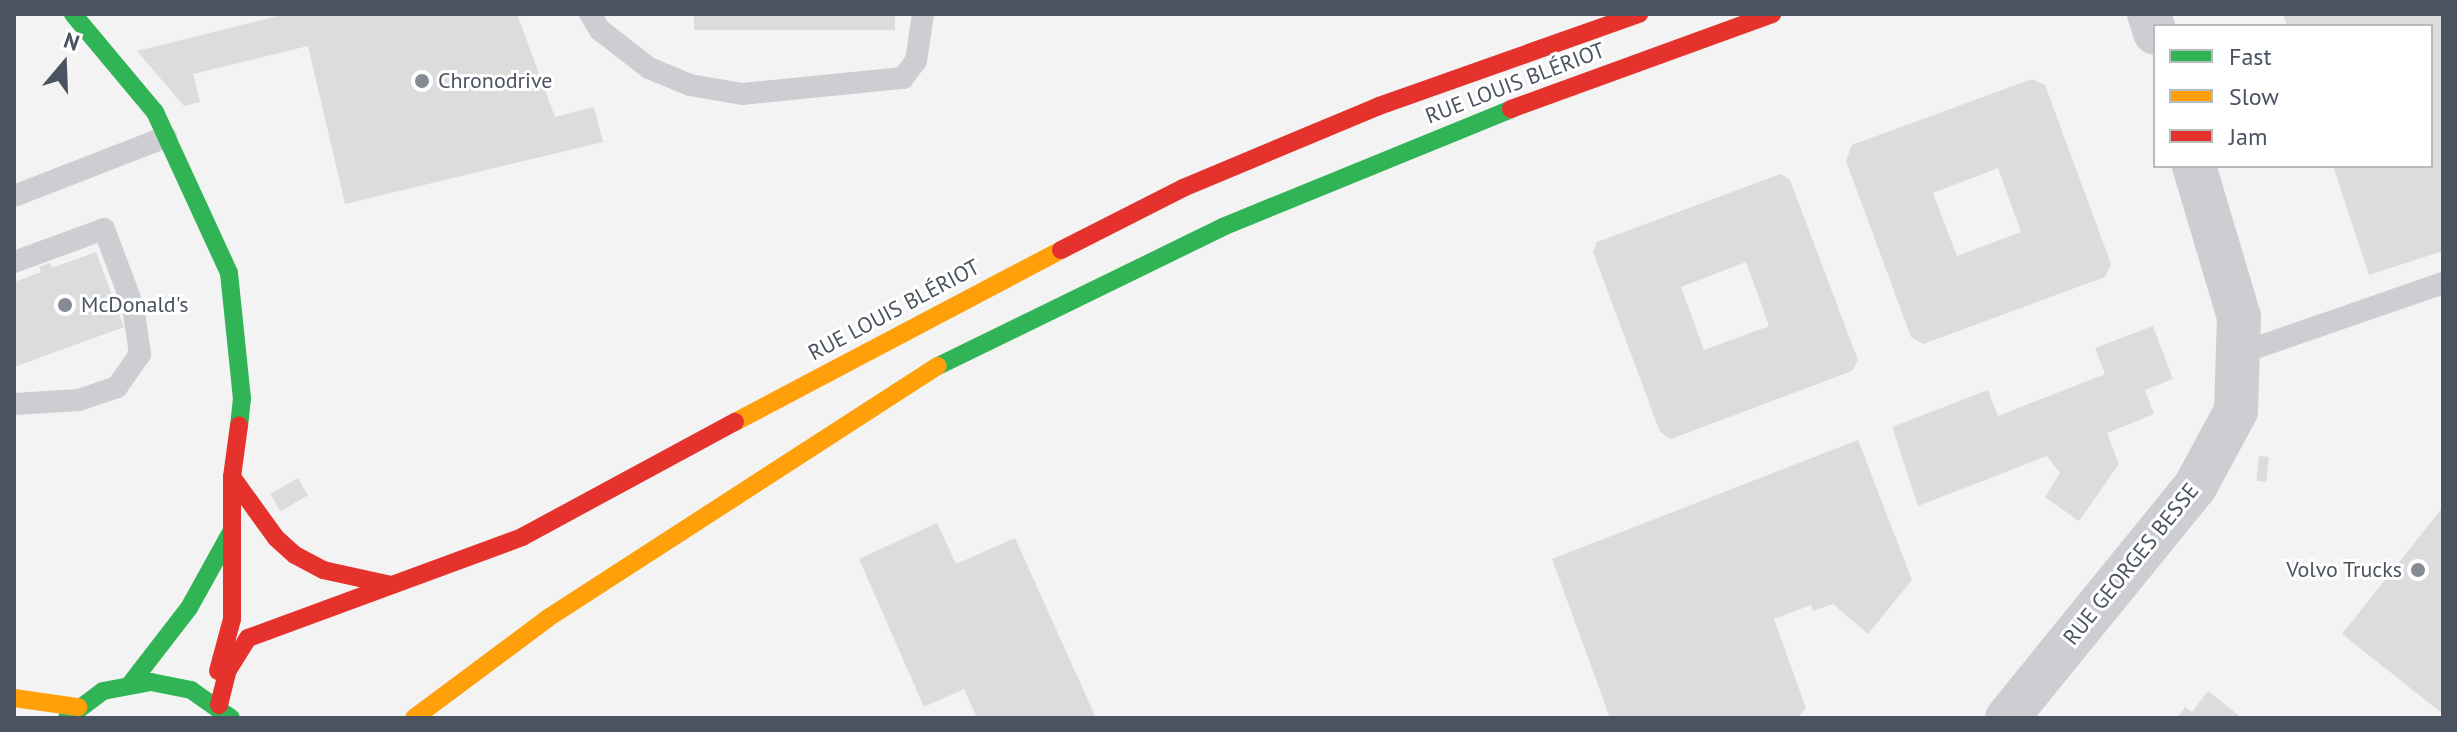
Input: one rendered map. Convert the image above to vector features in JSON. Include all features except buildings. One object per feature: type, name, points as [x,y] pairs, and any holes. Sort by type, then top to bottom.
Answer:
[{"type":"main road","points":[[73,14],[155,112],[229,273],[242,398],[232,477],[232,619],[220,708],[172,684],[131,683]]},
{"type":"main road","name":"RUE LOUIS BLÉRIOT","points":[[220,708],[228,670],[248,638],[522,537],[934,314],[1183,188],[1379,106],[1639,14]]},
{"type":"main road","name":"RUE LOUIS BLÉRIOT","points":[[414,718],[548,618],[634,567],[958,353],[1240,220],[1491,116],[1772,14]]},
{"type":"main road","points":[[232,477],[276,538],[295,555],[323,570],[391,585]]},
{"type":"main road","points":[[14,698],[72,712],[131,683],[189,608],[233,529]]},
{"type":"street","name":"RUE GEORGES BESSE","points":[[2007,718],[2195,487],[2236,411],[2239,317],[2195,168]]},
{"type":"lane","points":[[596,19],[649,68],[690,85],[742,94],[903,78],[916,61],[923,14]]},
{"type":"lane","points":[[14,196],[166,137]]},
{"type":"lane","points":[[14,262],[104,229],[133,306],[140,354],[117,387],[79,400],[14,404]]},
{"type":"lane","points":[[2238,354],[2443,283]]},
{"type":"traffic: fast","points":[[73,14],[155,112],[229,273],[242,398],[239,425]]},
{"type":"traffic: fast","points":[[938,366],[1225,226],[1511,109]]},
{"type":"traffic: fast","points":[[131,683],[189,608],[230,534]]},
{"type":"traffic: fast","points":[[67,718],[103,691],[151,682],[191,690],[231,718]]},
{"type":"traffic: slow","points":[[735,422],[1061,250]]},
{"type":"traffic: slow","points":[[414,718],[548,618],[938,366]]},
{"type":"traffic: slow","points":[[14,698],[78,707]]},
{"type":"traffic: jam","points":[[1061,250],[1183,188],[1379,106],[1639,14]]},
{"type":"traffic: jam","points":[[1511,109],[1772,14]]},
{"type":"traffic: jam","points":[[219,705],[228,670],[248,638],[522,537],[735,422]]},
{"type":"traffic: jam","points":[[218,671],[232,619],[232,477],[239,425]]},
{"type":"traffic: jam","points":[[232,477],[276,538],[295,555],[323,570],[391,585]]},
{"type":"place","name":"Chronodrive","points":[[422,81]]},
{"type":"place","name":"McDonald's","points":[[65,305]]},
{"type":"place","name":"Volvo Trucks","points":[[2418,570]]}]
